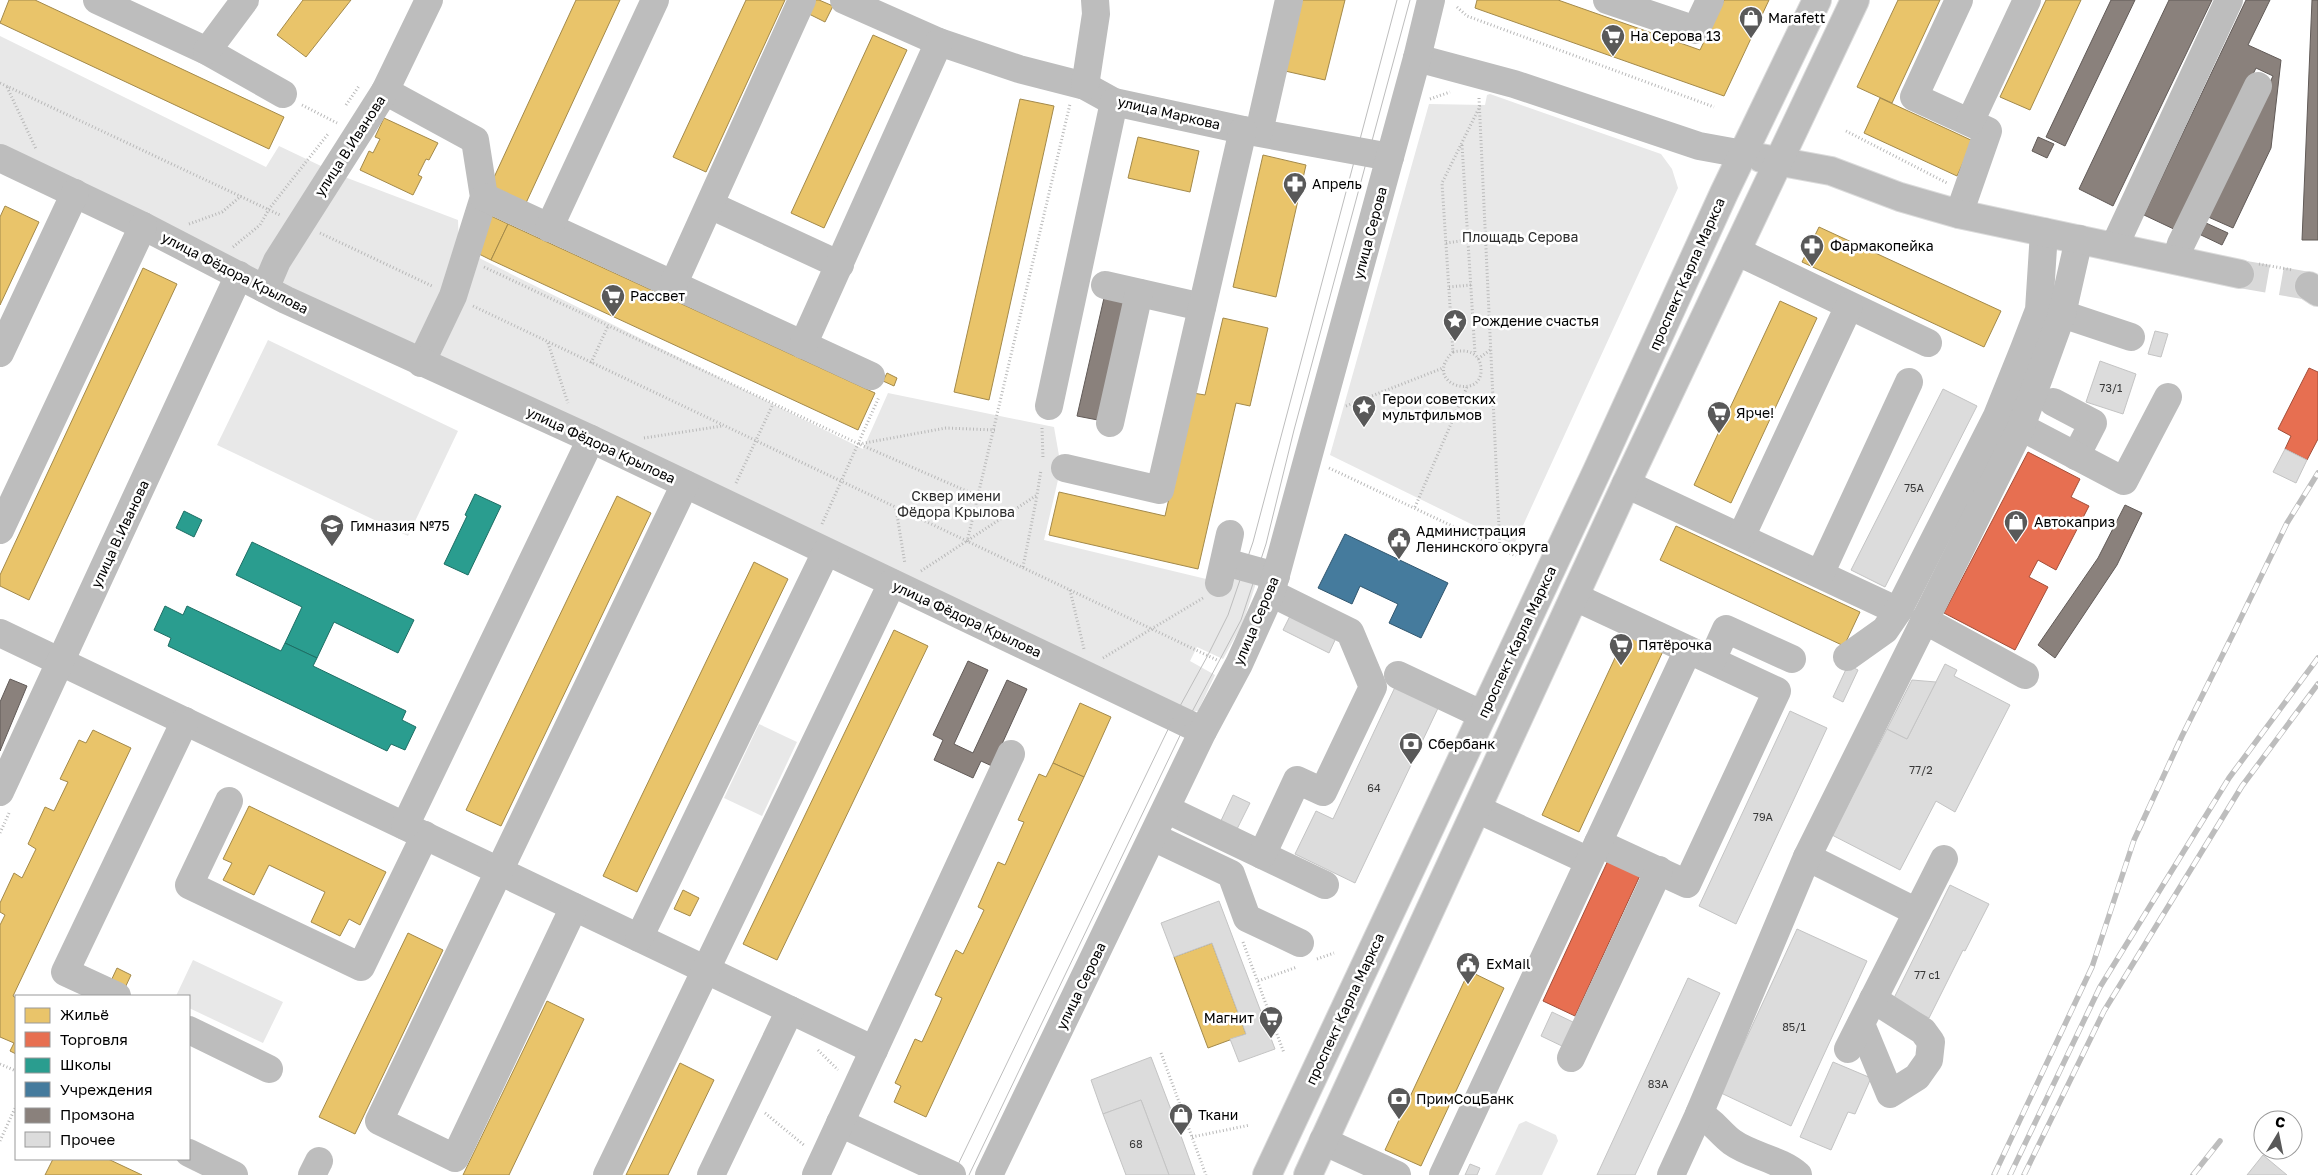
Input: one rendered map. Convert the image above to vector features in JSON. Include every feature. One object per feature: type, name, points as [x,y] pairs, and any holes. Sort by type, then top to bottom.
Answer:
[{"type":"street","points":[[97,0],[207,52],[283,94]]},
{"type":"street","points":[[207,52],[245,0]]},
{"type":"street","name":"улица В.Иванова","points":[[265,288],[277,261],[300,224],[373,88],[429,0]]},
{"type":"street","points":[[549,228],[655,0]]},
{"type":"street","points":[[673,285],[802,0]]},
{"type":"street","name":"улица Маркова","points":[[844,0],[939,42],[1019,69],[1080,85],[1114,102],[1251,131],[1390,157]]},
{"type":"street","points":[[1080,85],[1096,14],[1096,0]]},
{"type":"street","points":[[1065,468],[1160,490],[1202,307],[1288,0]]},
{"type":"street","name":"улица Серова","points":[[989,1175],[1204,731],[1236,670],[1273,585],[1417,58],[1431,0]]},
{"type":"street","points":[[1607,0],[1696,30],[1710,0]]},
{"type":"street","name":"проспект Карла Маркса","points":[[1267,1175],[1743,154],[1817,0]]},
{"type":"street","points":[[1308,1175],[1626,484],[1854,0]]},
{"type":"street","points":[[1959,0],[1914,97],[1988,131],[1959,214]]},
{"type":"street","points":[[1970,122],[2027,0]]},
{"type":"street","points":[[2114,247],[2229,0]]},
{"type":"street","points":[[803,345],[939,42]]},
{"type":"street","points":[[1417,58],[1514,84],[1700,146],[1831,171],[1900,198],[1959,214],[2240,274]]},
{"type":"street","points":[[2176,260],[2258,86]]},
{"type":"street","points":[[373,88],[475,140],[484,198],[453,296],[421,363]]},
{"type":"street","points":[[1049,406],[1114,102]]},
{"type":"street","name":"улица Фёдора Крылова","points":[[0,158],[421,363],[591,439],[819,548],[904,576],[1204,731]]},
{"type":"street","points":[[0,353],[75,194]]},
{"type":"street","points":[[484,198],[871,376]]},
{"type":"street","points":[[710,205],[840,265]]},
{"type":"street","points":[[0,530],[151,230]]},
{"type":"street","points":[[1847,657],[1885,630],[1898,611],[1997,416],[2038,310],[2044,232]]},
{"type":"street","points":[[1671,1175],[1699,1114],[1806,857],[2021,428],[2062,314],[2079,239]]},
{"type":"street","points":[[1736,251],[1928,343]]},
{"type":"street","name":"улица В.Иванова","points":[[0,792],[62,662],[230,271]]},
{"type":"street","points":[[1105,285],[1202,307]]},
{"type":"street","points":[[1110,423],[1139,293]]},
{"type":"street","points":[[1740,538],[1849,306]]},
{"type":"street","points":[[2062,314],[2131,337]]},
{"type":"street","points":[[1820,574],[1910,382]]},
{"type":"street","points":[[2021,428],[2124,481],[2168,397]]},
{"type":"street","points":[[2053,402],[2093,423],[2076,456]]},
{"type":"street","points":[[229,801],[189,884],[361,967],[415,831],[591,439]]},
{"type":"street","points":[[574,907],[454,1158],[378,1121],[686,484]]},
{"type":"street","points":[[1626,484],[1898,611]]},
{"type":"street","points":[[1230,534],[1222,573],[1273,585],[1350,632],[1373,687],[1324,792],[1297,780],[1262,855]]},
{"type":"street","points":[[639,938],[819,548]]},
{"type":"street","points":[[607,1175],[706,970],[904,576]]},
{"type":"street","points":[[1477,809],[1594,852],[1659,870],[1687,884],[1777,691],[1574,597]]},
{"type":"street","points":[[1924,620],[2025,675]]},
{"type":"street","points":[[1443,1175],[1594,852],[1700,655],[1726,629],[1792,659]]},
{"type":"street","points":[[0,632],[874,1050]]},
{"type":"street","points":[[1398,675],[1514,729]]},
{"type":"street","points":[[115,995],[65,972],[184,721]]},
{"type":"street","points":[[820,1168],[1011,754]]},
{"type":"street","points":[[1166,809],[1325,885]]},
{"type":"street","points":[[1153,837],[1230,874],[1247,918],[1300,944]]},
{"type":"street","points":[[1211,865],[1224,837]]},
{"type":"street","points":[[1806,857],[1917,912]]},
{"type":"street","points":[[1848,1049],[1944,858]]},
{"type":"street","points":[[1571,1058],[1659,870]]},
{"type":"street","points":[[1861,1024],[1890,1094],[1917,1077],[1929,1060],[1931,1042],[1923,1030],[1873,999]]},
{"type":"street","points":[[711,1175],[790,1010]]},
{"type":"street","points":[[190,1030],[269,1069]]},
{"type":"street","points":[[1699,1114],[1708,1118],[1733,1142],[1798,1175]]},
{"type":"street","points":[[840,1123],[952,1175]]},
{"type":"street","points":[[1323,1141],[1397,1175]]},
{"type":"street","points":[[190,1153],[234,1175]]},
{"type":"path","points":[[1457,7],[1467,16],[1714,108]]},
{"type":"path","points":[[0,83],[1155,629],[1236,670]]},
{"type":"path","points":[[968,542],[1080,85]]},
{"type":"path","points":[[7,87],[50,182]]},
{"type":"path","points":[[345,107],[354,91],[373,88]]},
{"type":"path","points":[[1425,105],[1428,100],[1453,91]]},
{"type":"path","points":[[283,94],[336,123]]},
{"type":"path","points":[[1478,96],[1480,105],[1500,549]]},
{"type":"path","points":[[1453,352],[1442,183],[1480,105]]},
{"type":"path","points":[[230,271],[232,248],[260,225],[269,209],[341,115]]},
{"type":"path","points":[[1462,144],[1475,354],[1481,363],[1481,373],[1475,383],[1467,387],[1457,387],[1447,380],[1443,368],[1446,359],[1453,352],[1463,349],[1475,354]]},
{"type":"path","points":[[151,230],[222,212],[241,196]]},
{"type":"path","points":[[1446,243],[1468,240]]},
{"type":"path","points":[[465,258],[859,444],[978,496]]},
{"type":"path","points":[[1449,287],[1471,285]]},
{"type":"path","points":[[591,363],[608,326]]},
{"type":"path","points":[[548,342],[569,407]]},
{"type":"path","points":[[1478,359],[1490,350]]},
{"type":"path","points":[[1322,409],[1337,410],[1443,368]]},
{"type":"path","points":[[819,548],[842,482],[882,391],[871,376]]},
{"type":"path","points":[[1415,507],[1467,387]]},
{"type":"path","points":[[726,504],[773,404]]},
{"type":"path","points":[[1022,567],[1043,459],[1042,429],[1049,406]]},
{"type":"path","points":[[635,440],[724,426]]},
{"type":"path","points":[[859,444],[946,428],[995,430]]},
{"type":"path","points":[[1308,458],[1516,556]]},
{"type":"path","points":[[896,508],[904,576],[968,542],[1037,495]]},
{"type":"path","points":[[1096,662],[1155,629],[1218,589],[1222,573]]},
{"type":"path","points":[[1070,589],[1086,658]]},
{"type":"path","points":[[1242,939],[1284,1053]]},
{"type":"path","points":[[1161,1053],[1206,1175]]},
{"type":"path","points":[[0,1064],[15,1071]]},
{"type":"path","points":[[748,1098],[820,1168]]},
{"type":"path","points":[[0,1141],[15,1108]]},
{"type":"path","points":[[1192,1137],[1250,1126]]},
{"type":"green space","name":"Сквер имени Фёдора Крылова","points":[[0,36],[266,167],[279,146],[342,176],[458,220],[459,248],[863,449],[888,393],[1054,427],[1061,467],[1044,540],[1227,584],[1229,572],[1257,580],[1243,623],[1223,659],[1197,647],[1190,661],[1215,675],[1198,711],[1185,712],[0,152]]},
{"type":"green space","name":"Площадь Серова","points":[[1490,94],[1661,154],[1672,169],[1678,188],[1514,545],[1330,455],[1429,104],[1485,105],[1487,95]]},
{"type":"green space","points":[[268,340],[458,431],[408,536],[217,445]]},
{"type":"green space","points":[[759,724],[797,742],[762,816],[724,798]]},
{"type":"green space","points":[[193,960],[283,1002],[263,1043],[190,1008],[190,995],[176,995]]},
{"type":"green space","points":[[1526,1121],[1556,1135],[1558,1141],[1542,1175],[1495,1175],[1519,1124]]},
{"type":"building: Жильё","points":[[9,0],[35,0],[284,117],[269,149],[0,23]]},
{"type":"building: Жильё","points":[[303,0],[351,0],[306,57],[277,35]]},
{"type":"building: Жильё","points":[[576,0],[620,0],[526,203],[490,186]]},
{"type":"building: Жильё","points":[[746,0],[785,0],[706,172],[673,157]]},
{"type":"building: Жильё","points":[[811,0],[819,0],[833,6],[825,22],[805,12]]},
{"type":"building: Жильё","points":[[1302,0],[1345,0],[1325,80],[1285,71]]},
{"type":"building: Жильё","points":[[1477,0],[1558,0],[1700,50],[1724,0],[1769,0],[1724,96],[1475,8]]},
{"type":"building: Жильё","points":[[1898,0],[1940,0],[1892,103],[1857,87]]},
{"type":"building: Жильё","points":[[2046,0],[2081,0],[2030,110],[2000,97]]},
{"type":"building: Жильё","points":[[873,35],[907,50],[824,228],[791,213]]},
{"type":"building: Жильё","points":[[1880,98],[1973,141],[1957,176],[1864,133]]},
{"type":"building: Жильё","points":[[1020,99],[1054,106],[989,400],[954,392]]},
{"type":"building: Жильё","points":[[384,118],[438,143],[429,160],[426,159],[418,175],[422,177],[413,195],[360,170],[369,151],[373,153],[380,139],[375,137]]},
{"type":"building: Жильё","points":[[1138,137],[1199,151],[1190,192],[1128,178]]},
{"type":"building: Жильё","points":[[1263,155],[1306,165],[1276,297],[1233,287]]},
{"type":"building: Жильё","points":[[5,206],[39,222],[0,305],[0,217]]},
{"type":"building: Жильё","points":[[491,216],[508,224],[491,260],[475,252]]},
{"type":"building: Жильё","points":[[508,224],[875,393],[858,430],[491,260]]},
{"type":"building: Жильё","points":[[1819,227],[2001,311],[1984,347],[1802,262]]},
{"type":"building: Жильё","points":[[143,268],[177,284],[29,600],[0,586],[0,575]]},
{"type":"building: Жильё","points":[[1780,301],[1817,318],[1731,503],[1694,485]]},
{"type":"building: Жильё","points":[[1223,318],[1268,328],[1250,406],[1236,403],[1198,569],[1049,535],[1059,492],[1165,516],[1193,393],[1205,395]]},
{"type":"building: Жильё","points":[[887,373],[897,378],[894,386],[883,381]]},
{"type":"building: Жильё","points":[[617,496],[651,513],[501,826],[466,810]]},
{"type":"building: Жильё","points":[[1676,526],[1860,612],[1844,646],[1660,560]]},
{"type":"building: Жильё","points":[[754,562],[788,579],[637,892],[603,876]]},
{"type":"building: Жильё","points":[[894,630],[928,646],[777,960],[743,944]]},
{"type":"building: Жильё","points":[[1627,632],[1664,649],[1579,832],[1542,815]]},
{"type":"building: Жильё","points":[[1080,703],[1111,717],[1084,777],[1053,763]]},
{"type":"building: Жильё","points":[[93,730],[131,748],[13,996],[15,997],[15,1054],[10,1051],[14,1043],[0,1037],[0,925],[5,915],[0,912],[0,903],[14,873],[22,878],[36,849],[28,844],[45,807],[54,811],[68,782],[60,779],[79,740],[86,743]]},
{"type":"building: Жильё","points":[[1053,763],[1084,777],[926,1117],[894,1102],[901,1086],[895,1083],[915,1039],[922,1042],[940,1003],[942,998],[935,995],[956,950],[963,954],[984,910],[978,907],[998,862],[1005,865],[1024,822],[1018,820],[1039,774],[1046,777]]},
{"type":"building: Жильё","points":[[249,806],[386,872],[360,925],[349,919],[340,936],[311,922],[325,892],[269,865],[254,895],[223,880],[232,863],[223,859]]},
{"type":"building: Жильё","points":[[683,890],[699,898],[690,916],[674,909]]},
{"type":"building: Жильё","points":[[408,933],[443,950],[355,1134],[319,1117]]},
{"type":"building: Жильё","points":[[1212,943],[1246,1034],[1208,1048],[1174,957]]},
{"type":"building: Жильё","points":[[117,968],[131,975],[124,990],[110,983]]},
{"type":"building: Жильё","points":[[1469,971],[1504,988],[1421,1166],[1385,1150]]},
{"type":"building: Жильё","points":[[547,1001],[584,1019],[509,1175],[463,1175]]},
{"type":"building: Жильё","points":[[680,1063],[714,1080],[668,1175],[626,1175]]},
{"type":"building: Жильё","points":[[52,1160],[110,1160],[142,1175],[45,1175]]},
{"type":"building: Торговля","points":[[2309,368],[2318,372],[2318,439],[2307,460],[2285,449],[2291,436],[2278,429]]},
{"type":"building: Торговля","points":[[2028,452],[2080,479],[2071,497],[2089,506],[2056,570],[2038,560],[2029,577],[2048,587],[2015,650],[1944,613]]},
{"type":"building: Торговля","points":[[1611,854],[1643,869],[1575,1016],[1543,1001]]},
{"type":"building: Школы","points":[[475,494],[501,506],[468,575],[444,564],[467,516],[465,515]]},
{"type":"building: Школы","points":[[184,511],[202,520],[194,537],[176,528]]},
{"type":"building: Школы","points":[[252,542],[414,620],[398,653],[334,622],[317,658],[285,643],[302,607],[236,575]]},
{"type":"building: Школы","points":[[165,606],[183,615],[187,606],[281,651],[285,643],[317,658],[313,666],[406,711],[402,720],[416,727],[405,750],[391,744],[387,751],[168,646],[171,638],[154,630]]},
{"type":"building: Учреждения","points":[[1345,534],[1448,583],[1421,638],[1389,623],[1398,604],[1360,586],[1352,604],[1318,588]]},
{"type":"building: Промзона","points":[[2111,0],[2135,0],[2065,146],[2046,137]]},
{"type":"building: Промзона","points":[[2169,0],[2212,0],[2113,206],[2079,189]]},
{"type":"building: Промзона","points":[[2246,0],[2270,0],[2248,45],[2281,60],[2271,148],[2233,228],[2206,216],[2273,76],[2256,68],[2178,231],[2144,215]]},
{"type":"building: Промзона","points":[[2312,0],[2318,0],[2318,240],[2302,240]]},
{"type":"building: Промзона","points":[[2038,137],[2054,144],[2047,158],[2032,151]]},
{"type":"building: Промзона","points":[[2206,223],[2228,233],[2222,245],[2201,235]]},
{"type":"building: Промзона","points":[[1104,298],[1130,303],[1103,421],[1077,416]]},
{"type":"building: Промзона","points":[[2125,505],[2142,513],[2117,565],[2055,658],[2038,645],[2098,558]]},
{"type":"building: Промзона","points":[[968,661],[988,670],[954,744],[973,753],[1007,680],[1027,689],[992,766],[981,761],[973,778],[934,760],[943,740],[933,735]]},
{"type":"building: Промзона","points":[[10,679],[27,686],[0,751],[0,702]]},
{"type":"building: Прочее","points":[[2155,331],[2168,334],[2161,357],[2148,354]]},
{"type":"building: Прочее","points":[[2100,361],[2136,374],[2123,414],[2086,402]]},
{"type":"building: Прочее","points":[[1943,389],[1977,406],[1885,587],[1851,570]]},
{"type":"building: Прочее","points":[[2285,449],[2307,460],[2296,483],[2273,472]]},
{"type":"building: Прочее","points":[[1290,616],[1336,638],[1329,653],[1283,630]]},
{"type":"building: Прочее","points":[[1945,664],[1957,670],[1954,676],[2010,705],[1955,812],[1936,801],[1900,870],[1832,835],[1887,729],[1907,739]]},
{"type":"building: Прочее","points":[[1848,665],[1858,670],[1843,702],[1833,697]]},
{"type":"building: Прочее","points":[[1912,680],[1936,682],[1907,739],[1887,729]]},
{"type":"building: Прочее","points":[[1396,685],[1439,706],[1355,883],[1295,854],[1316,811],[1333,819]]},
{"type":"building: Прочее","points":[[1790,711],[1827,728],[1736,924],[1699,906]]},
{"type":"building: Прочее","points":[[1233,795],[1250,803],[1235,833],[1219,825]]},
{"type":"building: Прочее","points":[[1950,885],[1989,904],[1965,951],[1963,950],[1929,1018],[1893,1000]]},
{"type":"building: Прочее","points":[[1219,901],[1275,1049],[1239,1062],[1230,1039],[1246,1034],[1212,943],[1174,957],[1161,923]]},
{"type":"building: Прочее","points":[[1797,929],[1867,961],[1791,1126],[1721,1093]]},
{"type":"building: Прочее","points":[[1688,978],[1720,993],[1635,1175],[1597,1175]]},
{"type":"building: Прочее","points":[[1552,1012],[1575,1023],[1564,1047],[1541,1036]]},
{"type":"building: Прочее","points":[[1151,1057],[1195,1175],[1169,1175],[1141,1100],[1103,1114],[1091,1080]]},
{"type":"building: Прочее","points":[[1833,1062],[1871,1078],[1855,1114],[1848,1112],[1831,1150],[1800,1137]]},
{"type":"building: Прочее","points":[[1141,1100],[1169,1175],[1126,1175],[1103,1114]]},
{"type":"building: Прочее","points":[[2259,1160],[2269,1160],[2287,1175],[2247,1175]]},
{"type":"building: Прочее","points":[[1470,1164],[1480,1168],[1477,1175],[1465,1175]]},
{"type":"tunnel","points":[[2240,274],[2309,286]]},
{"type":"tram line","points":[[953,1175],[1174,717],[1228,615],[1253,542],[1397,0]]},
{"type":"tram line","points":[[969,1175],[1186,723],[1241,620],[1266,544],[1294,430],[1410,0]]},
{"type":"railway","points":[[1994,1175],[2092,967],[2134,840],[2182,736],[2287,523],[2318,473]]},
{"type":"railway","points":[[2010,1175],[2100,987],[2229,778],[2318,658]]},
{"type":"railway","points":[[2024,1175],[2104,1011],[2242,786],[2318,684]]},
{"type":"railway","points":[[2193,1175],[2220,1141]]},
{"type":"place","name":"Marafett","points":[[1751,39]]},
{"type":"place","name":"На Серова 13","points":[[1613,57]]},
{"type":"place","name":"Апрель","points":[[1295,205]]},
{"type":"place","name":"Фармакопейка","points":[[1812,267]]},
{"type":"place","name":"Рассвет","points":[[613,317]]},
{"type":"place","name":"Рождение счастья","points":[[1455,342]]},
{"type":"place","name":"Герои советских мультфильмов","points":[[1364,428]]},
{"type":"place","name":"Ярче!","points":[[1719,434]]},
{"type":"place","name":"Автокаприз","points":[[2016,543]]},
{"type":"place","name":"Гимназия №75","points":[[332,547]]},
{"type":"place","name":"Администрация Ленинского округа","points":[[1399,560]]},
{"type":"place","name":"Пятёрочка","points":[[1621,666]]},
{"type":"place","name":"Сбербанк","points":[[1411,765]]},
{"type":"place","name":"ExMail","points":[[1468,985]]},
{"type":"place","name":"Магнит","points":[[1271,1039]]},
{"type":"place","name":"ПримСоцБанк","points":[[1399,1120]]},
{"type":"place","name":"Ткани","points":[[1181,1136]]}]
